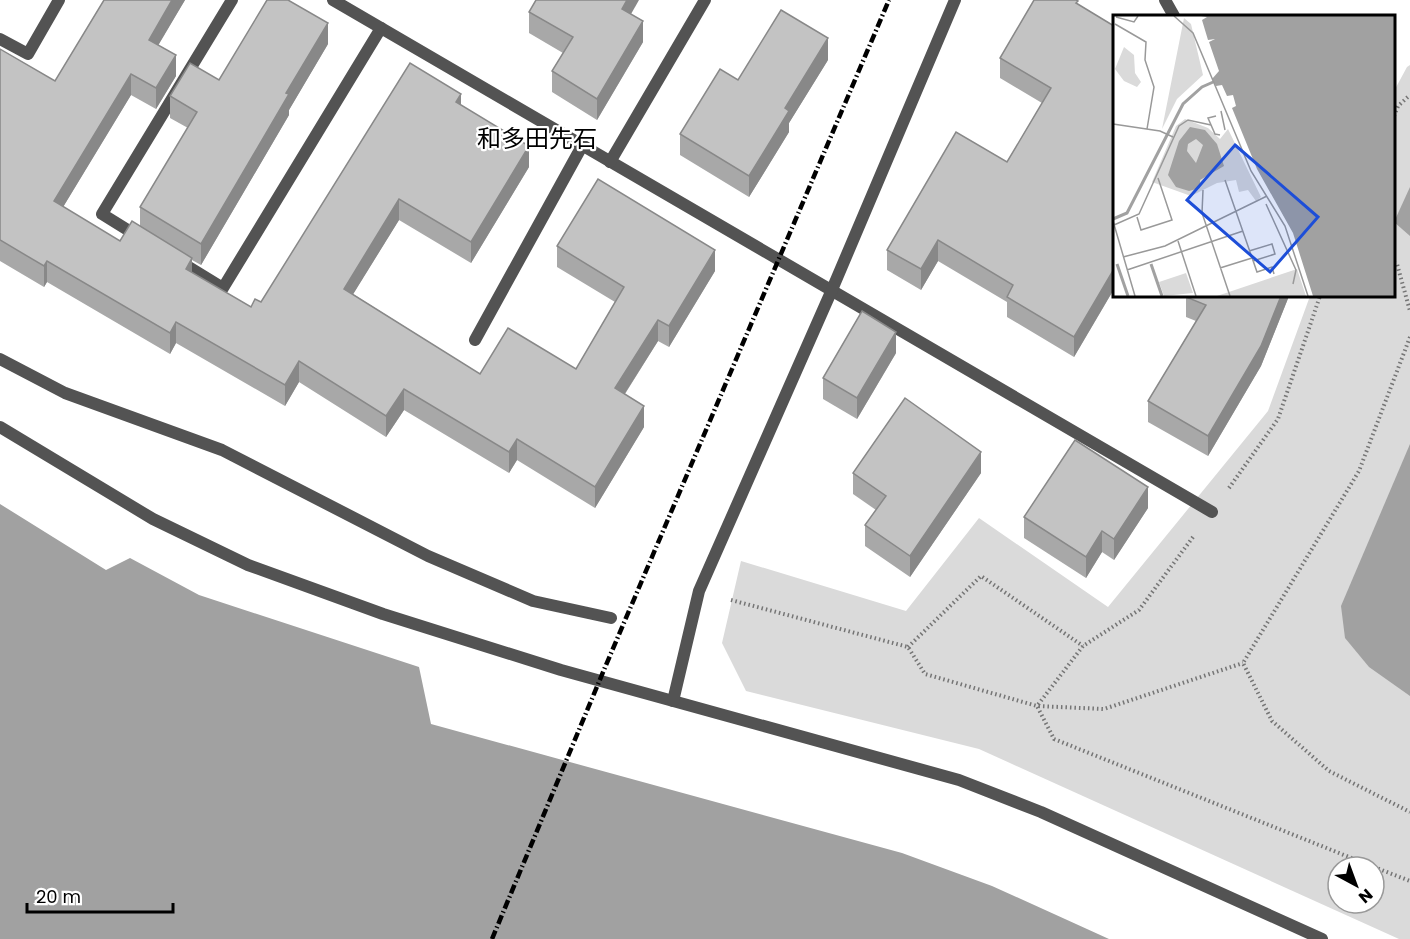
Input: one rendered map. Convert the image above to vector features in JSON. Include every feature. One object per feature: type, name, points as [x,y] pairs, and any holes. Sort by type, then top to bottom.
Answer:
[{"type":"street","points":[[0,39],[28,54],[59,0]]},
{"type":"street","points":[[152,245],[102,214],[231,0]]},
{"type":"street","points":[[333,0],[1212,512]]},
{"type":"street","points":[[610,162],[705,0]]},
{"type":"street","points":[[673,701],[699,591],[831,292],[955,0]]},
{"type":"street","points":[[1165,0],[1173,15]]},
{"type":"street","points":[[173,258],[223,288],[381,28]]},
{"type":"street","points":[[475,340],[582,146]]},
{"type":"street","points":[[0,359],[65,393],[222,450],[428,556],[533,601],[610,618]]},
{"type":"street","points":[[0,427],[153,519],[248,565],[405,621],[561,670],[959,780],[1041,812],[1322,939]]},
{"type":"path","points":[[1395,114],[1398,106],[1410,95]]},
{"type":"path","points":[[1395,263],[1410,311]]},
{"type":"path","points":[[1037,706],[1083,646],[1139,610],[1278,419],[1320,297]]},
{"type":"path","points":[[699,591],[908,647],[925,674],[1037,706],[1104,709],[1243,663],[1359,471],[1410,337]]},
{"type":"path","points":[[908,647],[981,576],[1083,646]]},
{"type":"path","points":[[1243,663],[1272,721],[1329,771],[1410,812]]},
{"type":"path","points":[[1037,706],[1054,739],[1344,855]]},
{"type":"path","points":[[1386,872],[1410,882]]},
{"type":"shaded area","points":[[1410,65],[1410,939],[1399,939],[1346,915],[1386,915],[1386,855],[1326,855],[1326,906],[979,749],[746,691],[722,643],[741,561],[906,611],[979,518],[1108,607],[1268,411],[1310,297],[1395,297],[1395,89]]},
{"type":"shaded area","points":[[1410,187],[1410,236],[1395,223]]},
{"type":"shaded area","points":[[1410,444],[1410,696],[1369,667],[1345,638],[1341,606]]},
{"type":"shaded area","points":[[0,504],[106,570],[130,558],[199,595],[419,667],[431,724],[902,853],[992,886],[1109,939],[0,939]]},
{"type":"building","points":[[104,0],[172,0],[149,40],[176,55],[156,88],[131,74],[54,201],[120,241],[132,221],[192,258],[186,269],[251,307],[255,299],[261,302],[410,63],[461,94],[456,102],[529,146],[471,242],[399,199],[344,289],[480,374],[508,328],[576,369],[624,287],[557,246],[598,179],[715,250],[669,326],[658,320],[615,388],[644,406],[595,487],[517,439],[509,452],[404,389],[386,416],[299,361],[285,385],[176,322],[170,333],[47,261],[44,266],[0,240],[0,49],[55,81]]},
{"type":"building","points":[[267,0],[288,0],[328,23],[201,244],[140,207],[197,112],[170,96],[190,63],[219,80]]},
{"type":"building","points":[[536,0],[627,0],[622,9],[643,21],[597,99],[552,71],[573,37],[529,12]]},
{"type":"building","points":[[1034,0],[1076,0],[1078,1],[1076,3],[1113,25],[1113,271],[1074,337],[1007,297],[1013,285],[938,240],[921,269],[887,250],[956,132],[1007,162],[1051,88],[1000,58]]},
{"type":"building","points":[[781,10],[828,38],[785,108],[789,111],[749,176],[680,134],[720,69],[738,80]]},
{"type":"building","points":[[1186,297],[1281,297],[1261,346],[1208,436],[1148,401],[1206,305]]},
{"type":"building","points":[[862,311],[896,332],[857,398],[823,378]]},
{"type":"building","points":[[905,398],[981,452],[910,556],[865,525],[886,496],[853,473]]},
{"type":"building","points":[[1075,440],[1148,487],[1114,539],[1102,531],[1086,557],[1024,517]]},
{"type":"railway","points":[[492,939],[889,0]]},
{"type":"district","name":"和多田先石","points":[[537,138]]}]
